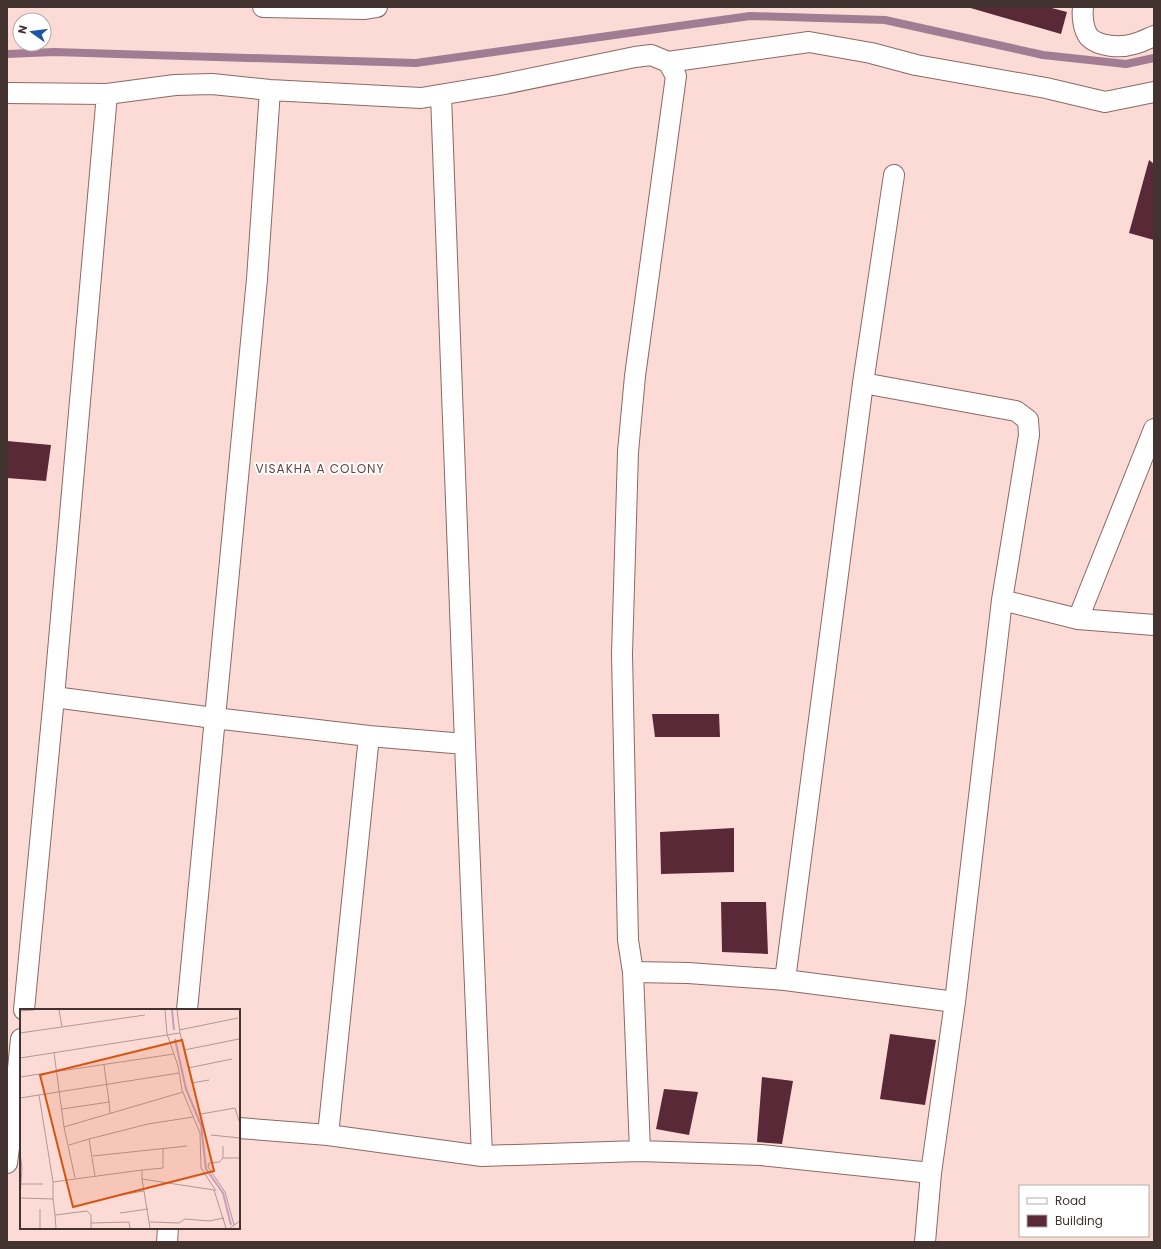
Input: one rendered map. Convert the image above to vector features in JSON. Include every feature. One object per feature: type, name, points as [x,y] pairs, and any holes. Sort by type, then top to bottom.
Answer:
[{"type":"street","points":[[263,7],[365,9],[377,7]]},
{"type":"street","points":[[1083,7],[1082,13],[1084,27],[1090,37],[1100,43],[1116,47],[1133,45],[1154,36]]},
{"type":"street","points":[[7,93],[107,94],[175,85],[212,84],[270,90],[421,98],[499,86],[635,57],[651,55],[668,62],[809,42],[871,54],[916,65],[1046,88],[1105,102],[1154,92]]},
{"type":"street","points":[[640,1151],[633,972],[628,940],[622,654],[628,452],[635,376],[676,76],[668,62]]},
{"type":"street","points":[[187,1009],[257,279],[270,90]]},
{"type":"street","points":[[24,1009],[54,697],[107,94]]},
{"type":"street","points":[[441,95],[482,1156]]},
{"type":"street","points":[[785,980],[863,383],[894,175]]},
{"type":"street","points":[[863,383],[1016,411],[1028,420],[1029,435],[1002,600],[955,1002],[931,1173],[925,1242]]},
{"type":"street","points":[[1078,619],[1154,429]]},
{"type":"street","points":[[1002,600],[1078,619],[1154,625]]},
{"type":"street","points":[[54,697],[369,736],[465,744]]},
{"type":"street","points":[[328,1135],[369,736]]},
{"type":"street","points":[[633,972],[688,973],[785,980],[955,1002]]},
{"type":"street","points":[[7,1163],[20,1049]]},
{"type":"street","points":[[240,1128],[328,1135],[482,1156],[640,1151],[760,1155],[931,1173]]},
{"type":"street","points":[[167,1242],[168,1229]]},
{"type":"building","points":[[967,7],[1048,7],[1067,12],[1061,34]]},
{"type":"building","points":[[1149,160],[1154,164],[1154,240],[1129,233]]},
{"type":"building","points":[[7,441],[51,445],[46,481],[7,478]]},
{"type":"building","points":[[652,714],[719,714],[720,737],[655,737]]},
{"type":"building","points":[[734,828],[734,872],[661,874],[660,832]]},
{"type":"building","points":[[721,902],[766,902],[768,954],[722,952]]},
{"type":"building","points":[[890,1034],[936,1040],[925,1105],[880,1099]]},
{"type":"building","points":[[762,1077],[793,1081],[782,1144],[757,1142]]},
{"type":"building","points":[[664,1089],[698,1092],[689,1135],[656,1129]]},
{"type":"waterway","points":[[7,54],[54,52],[416,63],[750,16],[885,20],[1043,55],[1126,64],[1154,58]]},
{"type":"district","name":"VISAKHA A COLONY","points":[[320,469]]}]
